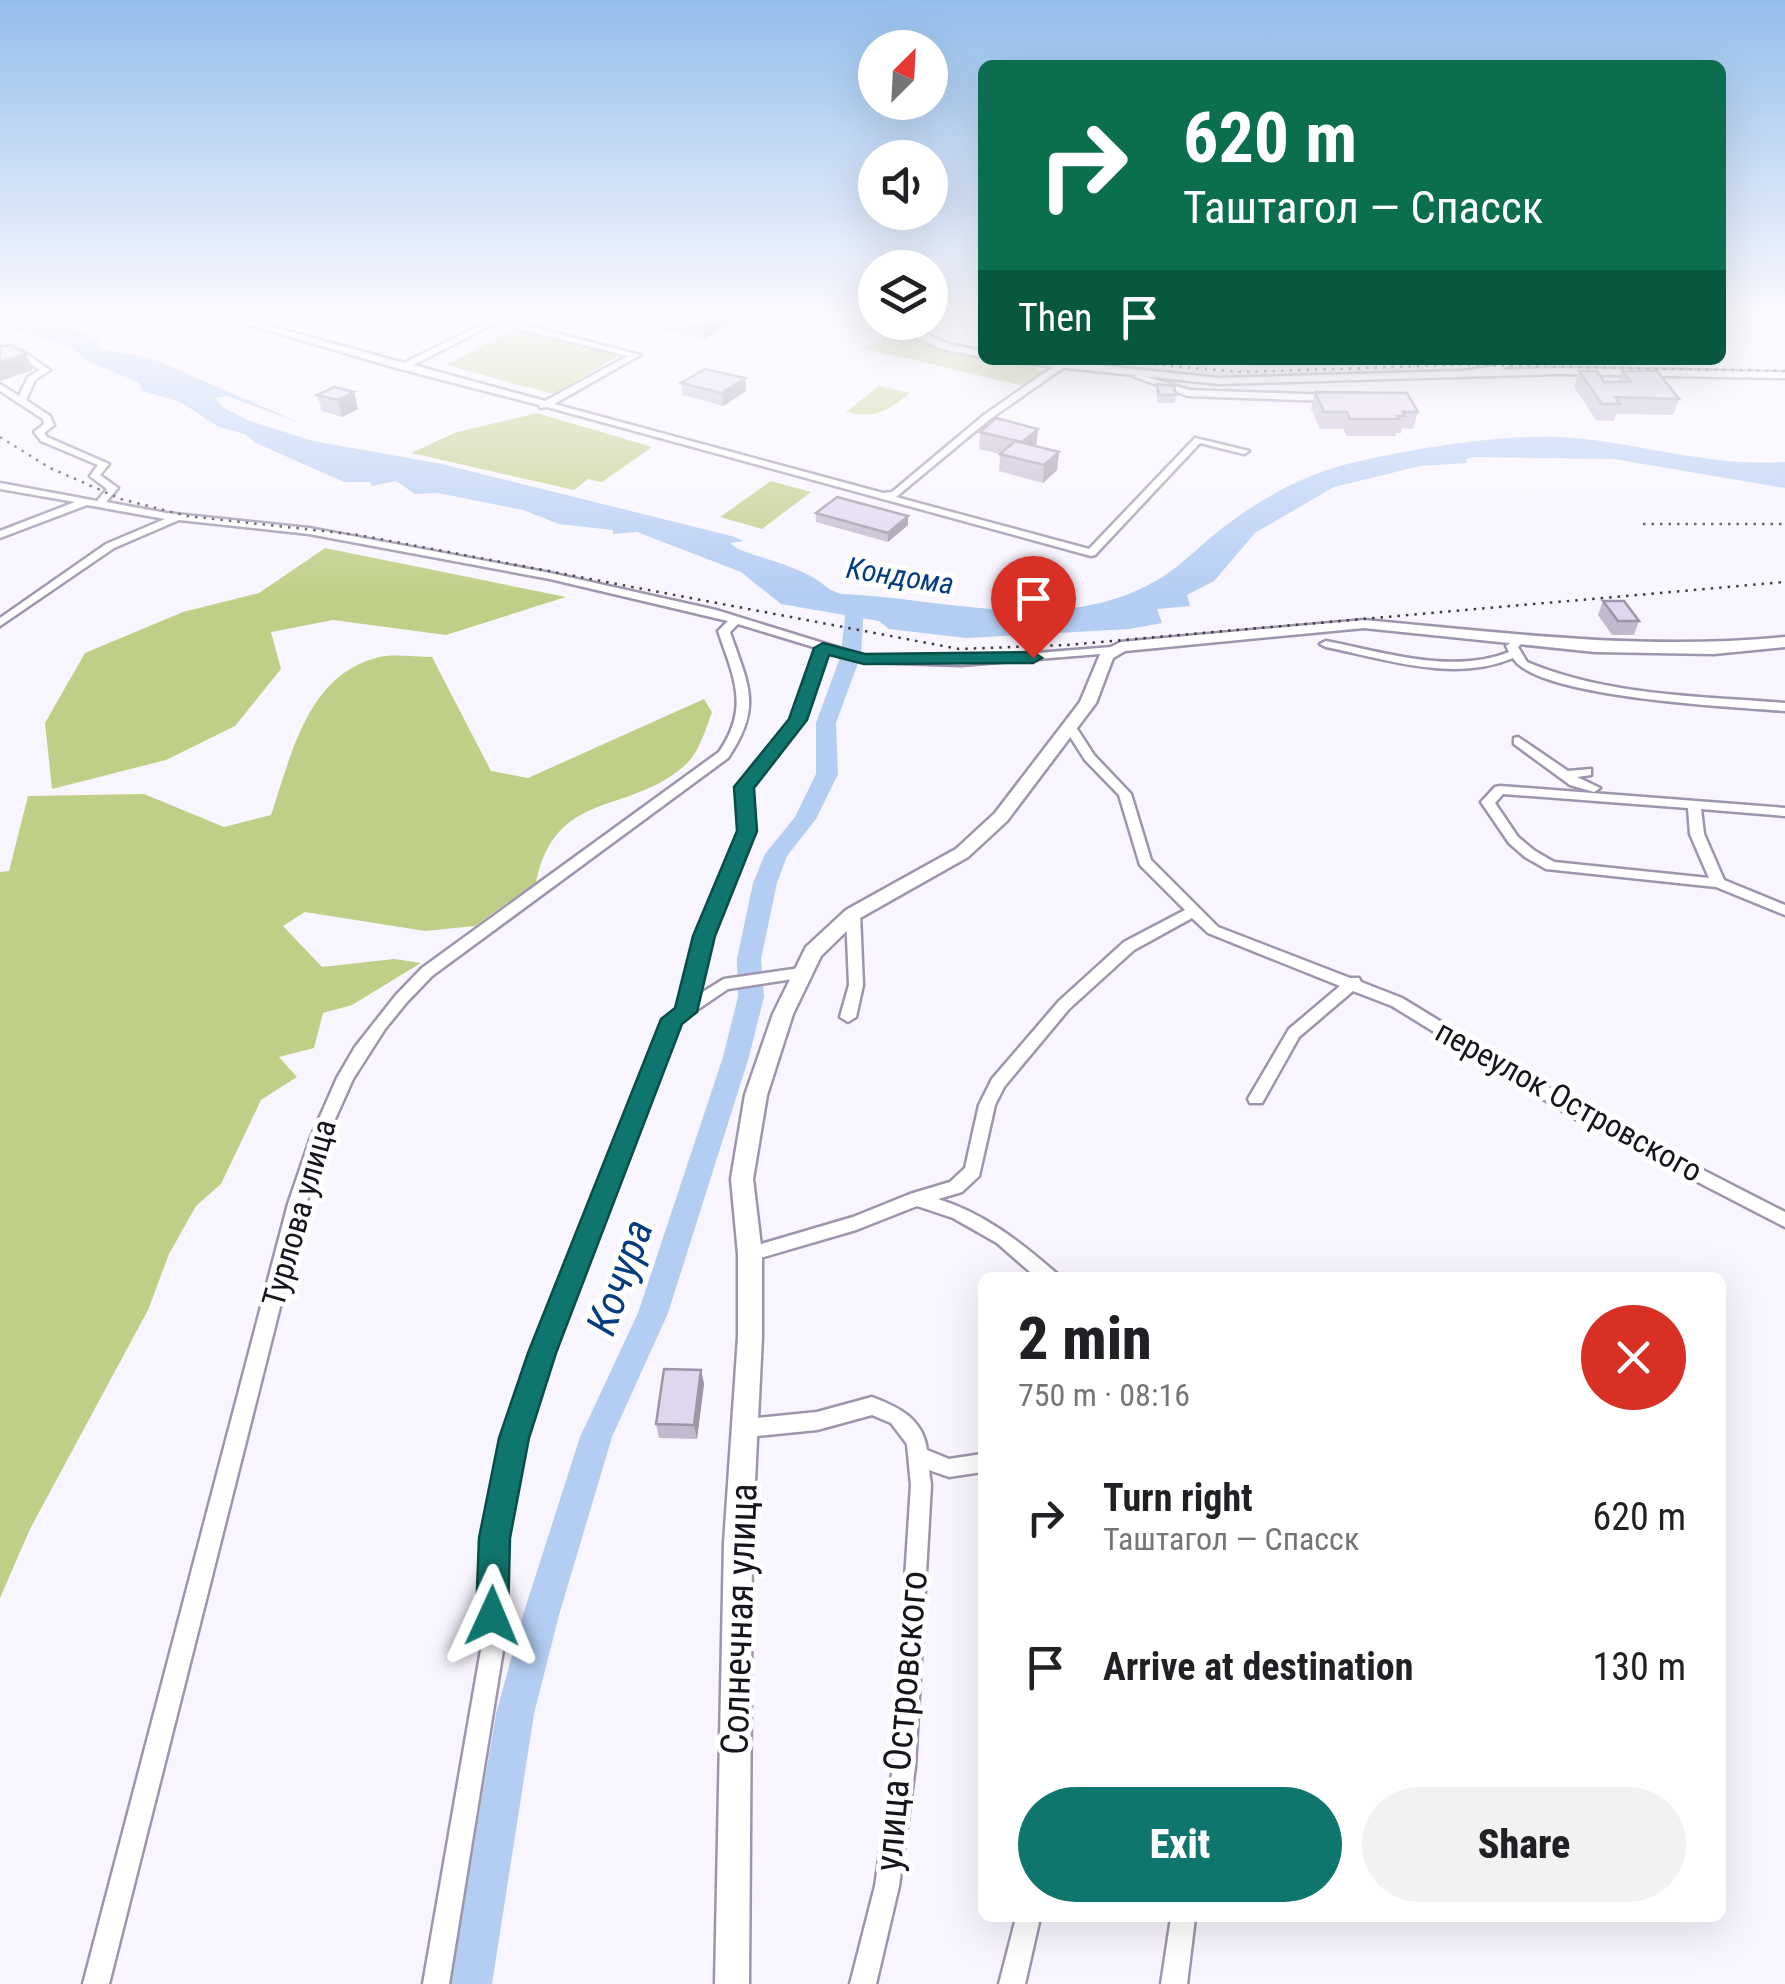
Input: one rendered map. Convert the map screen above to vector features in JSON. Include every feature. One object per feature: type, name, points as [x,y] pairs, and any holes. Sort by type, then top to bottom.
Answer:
[{"type":"main road","points":[[750,1254],[742,1179],[753,1112],[800,972],[832,930],[853,914],[962,853],[1001,817],[1070,727],[1098,682],[1103,661],[1112,650],[1188,637],[1364,624],[1516,648],[1656,650],[1785,642]]},
{"type":"main road","name":"Солнечная улица","points":[[732,1984],[738,1562],[750,1254]]},
{"type":"street","points":[[0,535],[94,502],[114,488],[95,476],[104,464],[44,439],[39,432],[49,425],[47,418],[37,412]]},
{"type":"street","points":[[563,412],[1091,553],[1198,440],[1244,451]]},
{"type":"street","points":[[884,496],[895,494],[998,412]]},
{"type":"street","points":[[0,486],[179,517],[309,531],[443,555],[735,620],[864,659],[962,662],[1112,650]]},
{"type":"street","points":[[0,623],[110,546],[179,517]]},
{"type":"street","name":"Турлова улица","points":[[96,1984],[297,1204],[331,1100],[354,1056],[385,1013],[427,972],[724,755],[739,736],[747,710],[724,631],[735,620]]},
{"type":"street","points":[[1326,644],[1461,665],[1492,663],[1516,648],[1536,672],[1565,680],[1638,692],[1785,706]]},
{"type":"street","points":[[686,1012],[704,936],[747,831],[741,794],[750,777],[798,720],[828,650]]},
{"type":"street","points":[[1060,655],[1090,664],[1098,682]]},
{"type":"street","name":"переулок Островского","points":[[1070,727],[1089,756],[1124,794],[1145,862],[1213,930],[1398,1002],[1580,1114],[1785,1220]]},
{"type":"street","points":[[1518,741],[1566,775],[1606,794]]},
{"type":"street","points":[[1566,775],[1586,772]]},
{"type":"street","points":[[1785,812],[1606,794],[1500,790],[1488,802],[1500,826],[1528,856],[1576,872],[1718,883],[1785,910]]},
{"type":"street","points":[[1694,804],[1698,834],[1718,883]]},
{"type":"street","points":[[750,1254],[856,1223],[956,1186],[973,1172],[987,1105],[998,1083],[1064,1005],[1129,946],[1192,912]]},
{"type":"street","points":[[848,1017],[856,985],[853,914]]},
{"type":"street","points":[[436,1984],[493,1644],[494,1538],[514,1438],[542,1353],[673,1019],[711,992],[800,972]]},
{"type":"street","points":[[1256,1100],[1294,1034],[1354,982]]},
{"type":"street","points":[[916,1199],[959,1213],[1003,1238],[1043,1272]]},
{"type":"street","name":"улица Островского","points":[[746,1428],[818,1421],[872,1406],[898,1417],[916,1441],[921,1486],[904,1767],[887,1886],[863,1984]]},
{"type":"street","points":[[918,1456],[949,1468],[978,1464]]},
{"type":"street","points":[[1012,1984],[1027,1922]]},
{"type":"street","points":[[1174,1984],[1182,1922]]},
{"type":"green space","points":[[847,412],[882,412],[865,415]]},
{"type":"green space","points":[[537,413],[652,447],[602,482],[588,479],[574,490],[411,453],[457,432]]},
{"type":"green space","points":[[771,481],[811,492],[762,529],[720,517]]},
{"type":"green space","points":[[325,548],[566,597],[446,635],[333,620],[271,632],[281,669],[235,726],[166,760],[52,789],[45,723],[85,653],[183,612],[259,593]]},
{"type":"green space","points":[[432,657],[491,771],[528,778],[704,699],[712,712],[689,762],[661,782],[576,818],[559,832],[546,852],[536,882],[475,926],[425,931],[305,912],[283,926],[322,967],[394,959],[421,963],[352,1005],[323,1013],[314,1048],[279,1057],[297,1077],[261,1100],[221,1184],[196,1206],[169,1254],[148,1310],[30,1529],[0,1598],[0,872],[9,871],[28,796],[144,794],[224,827],[271,815],[305,721],[333,682],[352,667],[376,658]]},
{"type":"water","name":"Кондома","points":[[195,412],[231,412],[313,441],[442,464],[735,537],[744,541],[730,543],[738,549],[797,570],[839,593],[1003,610],[1083,606],[1122,596],[1159,579],[1229,523],[1294,484],[1346,464],[1442,446],[1498,439],[1575,438],[1732,461],[1785,462],[1785,488],[1614,459],[1475,457],[1466,459],[1467,463],[1420,466],[1334,487],[1255,533],[1214,581],[1187,595],[1190,606],[1157,609],[1162,623],[1129,629],[966,638],[889,629],[879,621],[781,604],[741,572],[637,532],[613,534],[613,530],[559,524],[523,510],[438,493],[415,494],[396,481],[372,486],[370,482],[344,482],[256,443],[245,434],[219,427]]},
{"type":"building","points":[[1324,412],[1418,412],[1403,412],[1405,416],[1397,416],[1399,419],[1350,419],[1347,412]]},
{"type":"building","points":[[996,418],[1038,429],[1022,442],[980,432]]},
{"type":"building","points":[[1015,441],[1059,452],[1044,465],[1000,454]]},
{"type":"building","points":[[837,497],[908,516],[888,533],[816,513]]},
{"type":"building","points":[[1603,601],[1624,601],[1639,621],[1618,621]]},
{"type":"building","points":[[664,1369],[701,1370],[694,1425],[656,1424]]},
{"type":"waterway","name":"Кочура","points":[[471,1984],[515,1714],[541,1615],[596,1437],[653,1313],[736,1057],[751,997],[749,959],[765,883],[776,854],[805,819],[827,774],[826,723],[851,655],[855,607]]},
{"type":"railway","points":[[0,437],[50,468],[121,499],[187,516],[359,535],[959,649],[1066,645],[1785,582]]},
{"type":"railway","points":[[1643,524],[1785,524]]},
{"type":"route","points":[[492,1616],[494,1538],[514,1438],[542,1353],[673,1019],[686,1012],[704,936],[747,831],[741,794],[744,787],[798,720],[823,648],[864,659],[962,662],[1033,658]]}]
